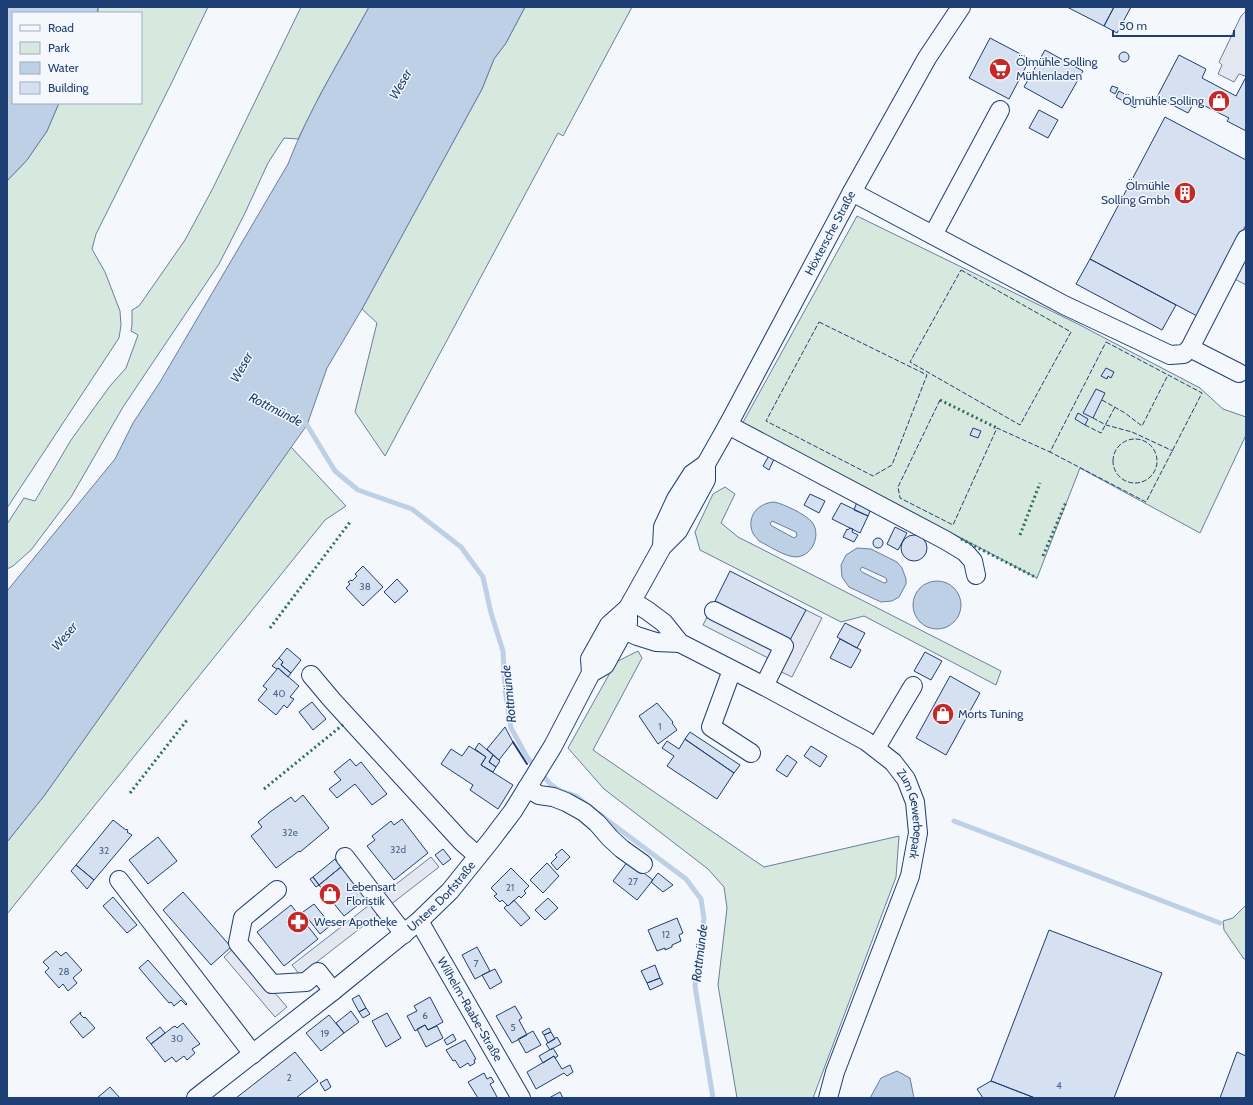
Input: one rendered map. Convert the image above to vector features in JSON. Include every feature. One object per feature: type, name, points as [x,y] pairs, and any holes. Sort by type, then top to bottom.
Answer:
[{"type":"street","name":"Höxtersche Straße","points":[[630,605],[662,547],[663,527],[676,499],[692,474],[706,464],[852,192],[927,58],[961,7]]},
{"type":"street","points":[[933,235],[1000,110]]},
{"type":"street","points":[[852,192],[1064,305],[1170,355],[1184,354],[1190,348],[1246,239]]},
{"type":"street","points":[[1190,348],[1239,372]]},
{"type":"street","points":[[728,425],[965,552],[973,561],[976,575]]},
{"type":"street","name":"Untere Dorfstraße","points":[[591,673],[605,665],[628,623],[630,605]]},
{"type":"street","name":"Untere Dorfstraße","points":[[196,1098],[404,934],[450,891],[492,840],[513,811],[548,754],[591,673],[590,659],[609,625],[630,605]]},
{"type":"street","name":"Zum Gewerbepark","points":[[630,605],[648,611],[664,623],[680,643],[866,741],[893,762],[906,779],[915,802],[918,833],[910,876],[835,1072],[828,1098]]},
{"type":"street","points":[[714,611],[784,646],[764,686]]},
{"type":"street","name":"Zum Gewerbepark","points":[[624,630],[656,642],[680,643]]},
{"type":"street","points":[[732,670],[711,727],[752,753]]},
{"type":"street","points":[[311,675],[462,842],[478,856]]},
{"type":"street","points":[[876,748],[913,686]]},
{"type":"street","points":[[530,783],[540,795],[553,797],[566,802],[584,812],[596,822],[622,849],[643,864]]},
{"type":"street","points":[[345,857],[404,934]]},
{"type":"street","points":[[119,880],[253,1054]]},
{"type":"street","points":[[277,890],[243,918],[238,943],[272,984],[306,982],[318,972],[333,991]]},
{"type":"street","name":"Wilhelm-Raabe-Straße","points":[[419,921],[521,1098]]},
{"type":"green space","points":[[98,7],[208,7],[96,234],[92,249],[105,272],[120,311],[121,325],[119,338],[7,508],[7,181],[27,160],[47,131],[59,104],[142,104],[142,12],[98,12]]},
{"type":"green space","points":[[301,7],[369,7],[321,93],[298,139],[284,138],[268,163],[219,264],[123,407],[71,497],[31,550],[13,566],[7,569],[7,524],[24,498],[35,501],[71,440],[110,386],[126,368],[138,335],[131,331],[132,310],[139,306],[185,240],[213,188]]},
{"type":"green space","points":[[525,7],[632,7],[563,136],[558,133],[385,456],[355,412],[377,323],[362,309],[482,89],[494,59],[506,43]]},
{"type":"green space","points":[[857,216],[1078,324],[1200,388],[1223,409],[1246,417],[1246,435],[1200,533],[1080,468],[1037,578],[891,501],[741,426]]},
{"type":"green space","points":[[291,447],[346,506],[325,520],[7,914],[7,842],[44,796]]},
{"type":"green space","points":[[725,487],[735,494],[721,523],[738,537],[1001,671],[996,685],[864,616],[841,622],[700,550],[695,532],[713,494]]},
{"type":"green space","points":[[638,651],[642,658],[593,750],[764,867],[899,836],[896,877],[813,1098],[737,1098],[718,985],[727,908],[724,887],[708,869],[604,789],[568,748],[616,662]]},
{"type":"green space","points":[[1246,905],[1246,959],[1244,959],[1224,930],[1223,921],[1233,918]]},
{"type":"shaded area","points":[[1246,11],[1246,74],[1245,76],[1239,74],[1234,82],[1218,74],[1222,65],[1219,62],[1241,16]]},
{"type":"shaded area","points":[[1246,255],[1246,285],[1233,278]]},
{"type":"shaded area","points":[[715,601],[789,640],[806,610],[822,618],[792,677],[773,668],[776,662],[703,625]]},
{"type":"shaded area","points":[[431,857],[439,867],[300,975],[292,965]]},
{"type":"shaded area","points":[[235,947],[287,1007],[275,1017],[224,957]]},
{"type":"water","points":[[7,7],[98,7],[97,12],[12,12],[12,104],[59,104],[47,131],[27,160],[7,181]]},
{"type":"water","name":"Weser","points":[[369,7],[525,7],[506,43],[494,59],[482,89],[362,309],[327,368],[307,425],[44,796],[7,842],[7,591],[115,459],[133,423],[160,382],[288,164],[315,104]]},
{"type":"water","points":[[774,502],[789,507],[805,516],[812,522],[816,534],[815,541],[808,552],[797,557],[790,556],[759,541],[755,536],[751,525],[753,515],[759,507]],"holes":[[[772,521],[796,532],[797,536],[794,538],[770,524]]]},
{"type":"water","points":[[857,548],[871,549],[897,562],[902,568],[906,579],[906,584],[899,597],[892,601],[881,602],[849,587],[842,577],[841,565],[846,555]],"holes":[[[862,567],[886,578],[887,582],[884,583],[860,570]]]},
{"type":"water","points":[[937,581],[946,583],[954,588],[959,596],[961,605],[959,614],[954,622],[946,627],[937,629],[928,627],[920,622],[915,614],[913,605],[915,596],[920,588],[928,583]]},
{"type":"water","points":[[897,1071],[910,1078],[914,1098],[870,1098],[881,1078]]},
{"type":"building","points":[[1067,7],[1114,7],[1104,26]]},
{"type":"building","points":[[1114,7],[1131,7],[1117,33],[1104,26]]},
{"type":"building","name":"Ölmühle Solling Mühlenladen","points":[[990,38],[1030,59],[1009,99],[969,78]]},
{"type":"building","points":[[1045,50],[1083,71],[1062,108],[1024,87]]},
{"type":"building","points":[[1122,52],[1126,52],[1128,53],[1128,61],[1122,62],[1119,59],[1119,55]]},
{"type":"building","points":[[1179,55],[1206,69],[1202,78],[1236,96],[1246,77],[1246,131],[1227,121],[1229,118],[1195,101],[1188,113],[1157,97]]},
{"type":"building","points":[[1112,86],[1118,88],[1115,94],[1110,91]]},
{"type":"building","points":[[1119,91],[1139,102],[1135,108],[1116,97]]},
{"type":"building","points":[[1039,110],[1058,120],[1048,138],[1029,128]]},
{"type":"building","name":"Ölmühle Solling Gmbh","points":[[1165,117],[1246,160],[1246,225],[1197,316],[1090,259]]},
{"type":"building","points":[[1090,259],[1176,305],[1162,330],[1076,284]]},
{"type":"building","points":[[1106,368],[1114,372],[1111,378],[1108,376],[1107,379],[1101,376]]},
{"type":"building","points":[[1096,389],[1105,393],[1093,418],[1083,413]]},
{"type":"building","points":[[1078,413],[1088,419],[1085,425],[1075,419]]},
{"type":"building","points":[[973,428],[981,431],[978,438],[970,435]]},
{"type":"building","points":[[770,454],[775,457],[769,470],[763,466]]},
{"type":"building","points":[[810,494],[825,501],[819,513],[804,505]]},
{"type":"building","points":[[857,502],[871,509],[868,516],[854,510]]},
{"type":"building","points":[[841,503],[868,516],[860,533],[832,519]]},
{"type":"building","points":[[895,527],[907,533],[898,550],[887,544]]},
{"type":"building","points":[[850,528],[853,529],[852,532],[858,535],[854,542],[843,537],[847,529],[848,530]]},
{"type":"building","points":[[914,535],[923,539],[927,548],[923,557],[914,561],[905,557],[901,548],[905,539]]},
{"type":"building","points":[[878,538],[883,543],[878,548],[873,543]]},
{"type":"building","points":[[363,566],[383,587],[363,606],[346,588],[350,584],[348,582],[351,580],[352,581],[357,576],[355,574]]},
{"type":"building","points":[[730,571],[806,610],[790,640],[715,601]]},
{"type":"building","points":[[397,579],[408,591],[395,603],[384,592]]},
{"type":"building","points":[[845,623],[865,633],[857,648],[837,637]]},
{"type":"building","points":[[840,639],[861,650],[851,668],[830,658]]},
{"type":"building","points":[[287,648],[301,660],[291,673],[281,665],[283,662],[279,658]]},
{"type":"building","points":[[925,652],[942,661],[931,680],[914,671]]},
{"type":"building","points":[[279,658],[283,662],[281,665],[291,673],[288,677],[278,668],[277,669],[272,666]]},
{"type":"building","points":[[278,668],[299,686],[290,697],[294,699],[287,708],[284,705],[276,715],[258,700],[267,689],[263,686]]},
{"type":"building","points":[[950,676],[980,693],[946,755],[916,738]]},
{"type":"building","points":[[312,702],[326,719],[313,730],[299,712]]},
{"type":"building","points":[[657,703],[673,722],[672,723],[677,730],[658,744],[639,716]]},
{"type":"building","points":[[505,727],[513,742],[499,760],[487,749]]},
{"type":"building","points":[[690,732],[740,765],[734,773],[686,740],[685,739]]},
{"type":"building","points":[[685,739],[734,773],[717,799],[667,766],[674,756],[662,748],[667,741],[679,749]]},
{"type":"building","points":[[479,743],[493,755],[489,762],[496,767],[493,772],[481,765],[486,757],[475,749]]},
{"type":"building","points":[[469,746],[486,757],[481,765],[513,785],[498,809],[470,790],[473,785],[441,764],[451,749],[462,756]]},
{"type":"building","points":[[811,746],[827,756],[820,767],[804,756]]},
{"type":"building","points":[[493,755],[500,761],[496,767],[489,762]]},
{"type":"building","points":[[787,755],[797,762],[787,777],[776,770]]},
{"type":"building","points":[[350,759],[356,766],[361,762],[387,794],[372,805],[355,784],[337,798],[329,789],[341,780],[334,772]]},
{"type":"building","points":[[303,795],[329,828],[300,852],[299,851],[276,868],[251,836],[262,827],[258,822],[270,812],[291,797],[295,802]]},
{"type":"building","points":[[402,819],[428,853],[394,880],[367,846],[375,840],[372,836],[391,821],[394,825]]},
{"type":"building","points":[[113,820],[126,830],[127,829],[127,832],[132,835],[94,880],[76,865]]},
{"type":"building","points":[[158,837],[177,861],[148,884],[129,860]]},
{"type":"building","points":[[443,849],[451,859],[443,865],[435,855]]},
{"type":"building","points":[[562,849],[570,857],[557,870],[551,863],[557,857],[555,855]]},
{"type":"building","points":[[335,859],[341,867],[319,885],[313,877]]},
{"type":"building","points":[[628,861],[653,880],[637,900],[613,881]]},
{"type":"building","points":[[547,863],[559,876],[543,893],[530,880]]},
{"type":"building","points":[[76,865],[94,880],[87,889],[71,871]]},
{"type":"building","points":[[341,867],[367,898],[344,916],[319,885]]},
{"type":"building","points":[[511,868],[529,886],[524,891],[526,893],[521,898],[519,896],[508,906],[502,900],[500,902],[494,896],[497,894],[491,888]]},
{"type":"building","points":[[658,873],[673,885],[663,892],[651,882]]},
{"type":"building","points":[[313,877],[319,885],[316,887],[310,879]]},
{"type":"building","points":[[183,892],[231,947],[211,965],[163,910]]},
{"type":"building","points":[[113,897],[137,925],[127,933],[103,906]]},
{"type":"building","points":[[548,898],[558,908],[545,920],[535,910]]},
{"type":"building","points":[[514,900],[530,918],[521,926],[504,908]]},
{"type":"building","points":[[314,904],[331,925],[320,934],[303,912]]},
{"type":"building","points":[[291,905],[318,939],[284,966],[257,932]]},
{"type":"building","points":[[677,918],[683,933],[679,935],[681,941],[665,950],[665,948],[657,951],[648,930]]},
{"type":"building","points":[[1049,930],[1162,973],[1114,1098],[1035,1098],[991,1081]]},
{"type":"building","points":[[477,947],[490,971],[475,979],[462,955]]},
{"type":"building","points":[[56,951],[61,956],[66,952],[82,970],[73,978],[77,983],[68,991],[63,984],[59,988],[45,972],[49,968],[43,962]]},
{"type":"building","points":[[148,960],[187,1004],[186,1005],[181,1000],[174,1006],[171,1002],[169,1003],[139,968]]},
{"type":"building","points":[[655,965],[660,978],[647,983],[641,971]]},
{"type":"building","points":[[495,969],[502,982],[490,989],[482,975]]},
{"type":"building","points":[[660,978],[663,984],[650,990],[647,983]]},
{"type":"building","points":[[359,995],[366,1008],[359,1012],[352,999]]},
{"type":"building","points":[[430,997],[443,1022],[428,1030],[425,1025],[415,1031],[407,1016],[417,1011],[414,1006]]},
{"type":"building","points":[[515,1006],[522,1018],[519,1020],[527,1035],[512,1043],[496,1016]]},
{"type":"building","points":[[366,1008],[370,1014],[363,1018],[359,1012]]},
{"type":"building","points":[[351,1011],[359,1022],[344,1033],[336,1023]]},
{"type":"building","points":[[81,1012],[80,1014],[84,1018],[85,1017],[95,1028],[83,1038],[70,1022]]},
{"type":"building","points":[[387,1013],[401,1038],[386,1047],[372,1021]]},
{"type":"building","points":[[329,1015],[344,1033],[321,1051],[306,1033]]},
{"type":"building","points":[[183,1023],[200,1044],[192,1049],[195,1053],[187,1060],[184,1056],[176,1062],[172,1057],[165,1062],[151,1044],[173,1027],[175,1026],[177,1028]]},
{"type":"building","points":[[425,1025],[428,1030],[437,1026],[443,1038],[426,1047],[417,1029]]},
{"type":"building","points":[[160,1027],[165,1033],[151,1044],[146,1038]]},
{"type":"building","points":[[549,1028],[551,1032],[544,1035],[542,1032]]},
{"type":"building","points":[[533,1031],[541,1045],[526,1053],[518,1039]]},
{"type":"building","points":[[551,1032],[555,1039],[548,1043],[544,1035]]},
{"type":"building","points":[[453,1034],[456,1040],[447,1045],[444,1040]]},
{"type":"building","points":[[557,1037],[561,1044],[550,1050],[546,1044]]},
{"type":"building","points":[[465,1040],[476,1059],[474,1060],[475,1063],[470,1066],[468,1063],[460,1068],[455,1060],[453,1061],[446,1050]]},
{"type":"building","points":[[553,1048],[558,1056],[555,1058],[554,1056],[543,1063],[539,1056]]},
{"type":"building","points":[[295,1052],[318,1081],[296,1098],[236,1098]]},
{"type":"building","points":[[1237,1052],[1246,1056],[1246,1098],[1220,1098]]},
{"type":"building","points":[[554,1056],[562,1069],[570,1065],[573,1072],[567,1076],[564,1073],[536,1089],[527,1072]]},
{"type":"building","points":[[484,1073],[487,1079],[491,1077],[494,1082],[490,1084],[497,1097],[496,1098],[478,1098],[468,1082]]},
{"type":"building","points":[[327,1079],[331,1087],[325,1091],[320,1083]]},
{"type":"building","points":[[991,1081],[1035,1098],[983,1098],[977,1089]]},
{"type":"building","points":[[110,1087],[120,1098],[97,1098]]},
{"type":"building","points":[[560,1092],[563,1098],[549,1098]]},
{"type":"waterway","name":"Rottmünde","points":[[301,422],[307,425],[335,471],[358,490],[412,509],[461,547],[483,577],[491,613],[503,651],[505,689],[511,728],[527,757],[535,767]]},
{"type":"waterway","name":"Rottmünde","points":[[541,773],[550,784],[561,791],[576,796],[586,804]]},
{"type":"waterway","name":"Rottmünde","points":[[599,814],[686,879],[701,899],[704,919],[695,986],[713,1098]]},
{"type":"waterway","points":[[954,821],[1220,923]]},
{"type":"hedge","points":[[940,400],[997,428]]},
{"type":"hedge","points":[[1020,535],[1040,483]]},
{"type":"hedge","points":[[1043,556],[1066,502]]},
{"type":"hedge","points":[[270,628],[350,522]]},
{"type":"hedge","points":[[961,539],[1037,578]]},
{"type":"hedge","points":[[130,793],[187,720]]},
{"type":"hedge","points":[[264,789],[345,723]]},
{"type":"fence","points":[[961,270],[1071,332],[1020,425],[910,362],[961,270]]},
{"type":"fence","points":[[819,322],[927,375],[892,465],[873,476],[766,421],[819,322]]},
{"type":"fence","points":[[1106,342],[1202,393],[1146,502],[1050,452],[1106,342]]},
{"type":"fence","points":[[1102,400],[1125,413],[1142,426],[1168,375]]},
{"type":"fence","points":[[940,400],[898,487],[900,498],[953,525],[997,428],[1050,452]]},
{"type":"fence","points":[[1085,425],[1101,433],[1115,407]]},
{"type":"fence","points":[[1093,418],[1106,425],[1132,432],[1173,451]]},
{"type":"fence","points":[[1135,439],[1147,443],[1153,449],[1157,461],[1153,473],[1147,479],[1135,483],[1123,479],[1117,473],[1113,461],[1117,449],[1123,443],[1135,439]]},
{"type":"wall","points":[[513,742],[527,764]]},
{"type":"place","name":"Ölmühle Solling Mühlenladen","points":[[1000,69]]},
{"type":"place","name":"Ölmühle Solling","points":[[1219,101]]},
{"type":"place","name":"Ölmühle Solling Gmbh","points":[[1185,193]]},
{"type":"place","name":"Morts Tuning","points":[[943,714]]},
{"type":"place","name":"Lebensart Floristik","points":[[330,894]]},
{"type":"place","name":"Weser Apotheke","points":[[298,922]]}]
